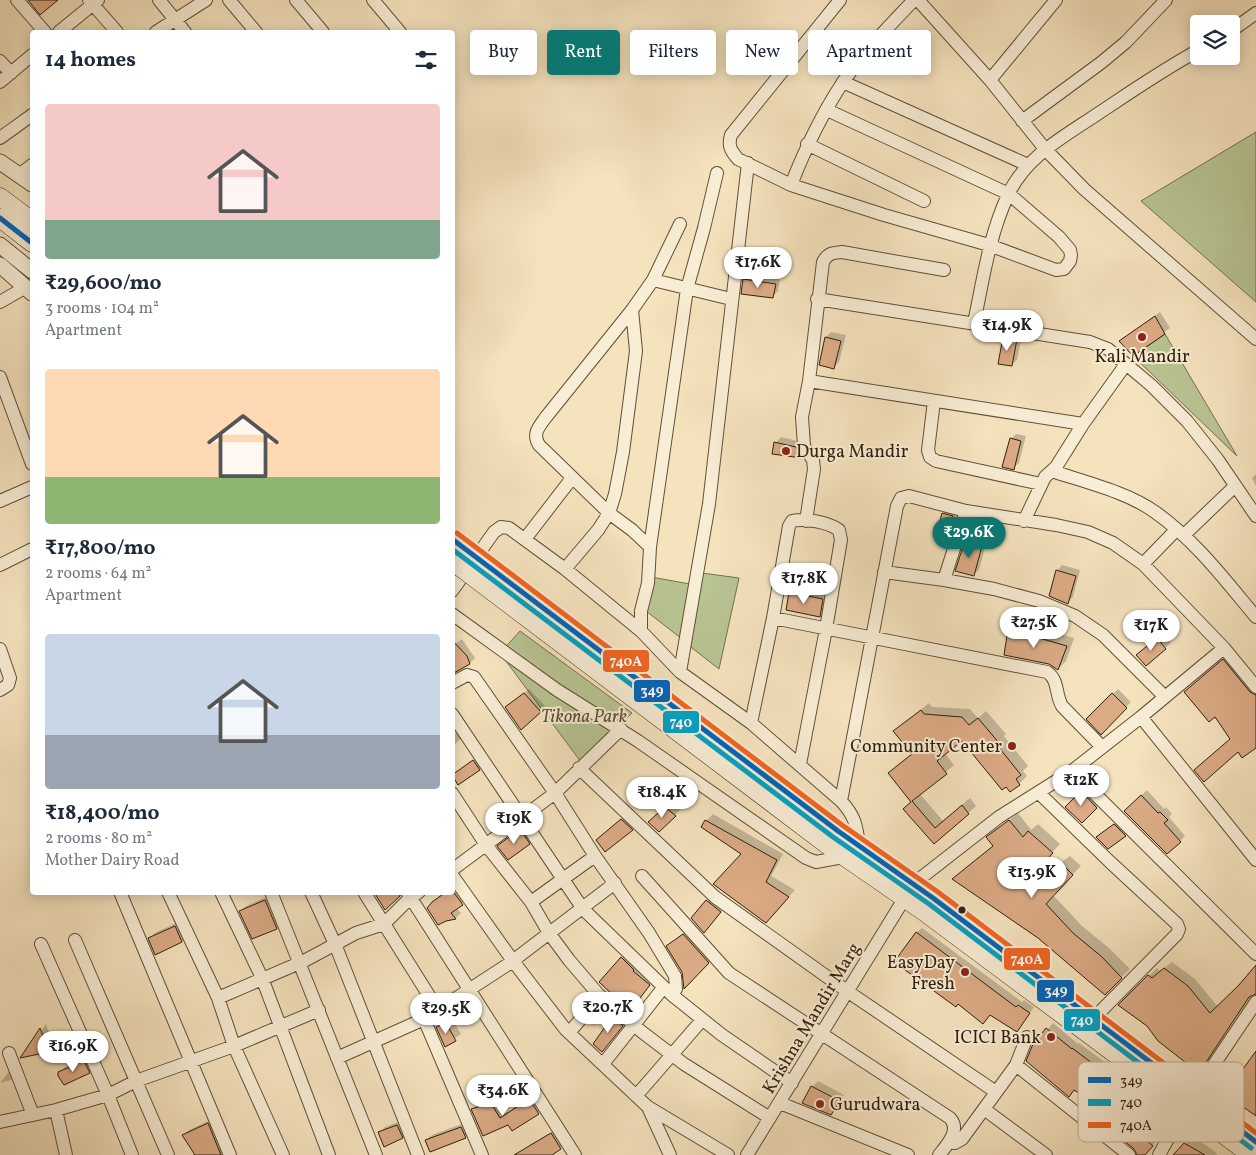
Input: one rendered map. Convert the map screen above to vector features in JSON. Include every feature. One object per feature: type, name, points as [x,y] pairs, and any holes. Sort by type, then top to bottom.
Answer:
[{"type":"main road","points":[[0,196],[30,219]]},
{"type":"main road","points":[[0,218],[30,241]]},
{"type":"main road","points":[[455,541],[859,847],[913,884],[1093,1019],[1144,1062]]},
{"type":"main road","points":[[455,563],[843,857],[904,900],[923,911],[1135,1062]]},
{"type":"main road","points":[[1244,1135],[1256,1142]]},
{"type":"main road","points":[[1236,1142],[1251,1155]]},
{"type":"street","points":[[17,0],[44,30]]},
{"type":"street","points":[[159,0],[183,30]]},
{"type":"street","points":[[159,30],[206,0]]},
{"type":"street","points":[[229,0],[254,30]]},
{"type":"street","points":[[296,0],[321,30]]},
{"type":"street","points":[[373,0],[398,30]]},
{"type":"street","points":[[827,110],[1008,194],[1060,237],[1070,250],[1070,261],[1064,269],[1056,270],[989,245],[884,215],[791,185],[738,158],[732,152],[729,144],[731,135],[840,0]]},
{"type":"street","points":[[791,185],[807,144],[843,82],[876,40],[914,0]]},
{"type":"street","points":[[918,0],[990,80],[1045,149],[1084,189],[1256,339]]},
{"type":"street","points":[[929,10],[938,0]]},
{"type":"street","points":[[990,80],[1056,0]]},
{"type":"street","points":[[1022,121],[1126,42],[1166,0]]},
{"type":"street","points":[[61,30],[93,2],[115,30]]},
{"type":"street","points":[[1240,25],[1256,13]]},
{"type":"street","points":[[974,323],[989,245],[1008,194],[1028,165],[1045,149],[1146,81],[1190,55]]},
{"type":"street","points":[[0,82],[30,57]]},
{"type":"street","points":[[0,61],[11,73]]},
{"type":"street","points":[[843,82],[1028,165]]},
{"type":"street","points":[[0,138],[30,116]]},
{"type":"street","points":[[807,144],[924,201]]},
{"type":"street","points":[[0,162],[30,183]]},
{"type":"street","points":[[680,672],[709,504],[748,163]]},
{"type":"street","points":[[19,175],[30,167]]},
{"type":"street","points":[[641,631],[641,611],[648,583],[650,547],[686,289],[704,228],[717,174]]},
{"type":"street","points":[[650,547],[632,530],[608,513],[539,445],[535,436],[536,430],[632,310],[653,280],[680,224]]},
{"type":"street","points":[[0,245],[30,269]]},
{"type":"street","points":[[806,521],[814,469],[813,460],[804,446],[802,417],[809,381],[817,299],[823,262],[827,255],[833,252],[842,252],[944,270]]},
{"type":"street","points":[[0,265],[29,290],[0,302]]},
{"type":"street","points":[[653,280],[731,299]]},
{"type":"street","points":[[817,299],[1090,342],[1108,349],[1152,386],[1187,421],[1218,460],[1256,516]]},
{"type":"street","points":[[566,569],[598,530],[608,513],[615,494],[633,383],[636,351],[632,310]]},
{"type":"street","points":[[1024,521],[1040,484],[1052,471],[1126,364]]},
{"type":"street","points":[[0,377],[30,459]]},
{"type":"street","points":[[809,381],[1083,424]]},
{"type":"street","points":[[934,401],[928,450],[930,457],[936,461],[1040,484]]},
{"type":"street","points":[[1052,471],[1128,498],[1154,512],[1180,532],[1256,617]]},
{"type":"street","points":[[525,539],[572,478]]},
{"type":"street","points":[[1143,564],[1234,486]]},
{"type":"street","points":[[0,501],[30,488]]},
{"type":"street","points":[[841,801],[897,506],[901,498],[909,496],[966,511],[1056,525],[1088,532],[1113,543],[1143,564],[1224,648],[1256,687]]},
{"type":"street","points":[[944,580],[966,511]]},
{"type":"street","points":[[752,723],[789,526],[792,521],[797,520],[832,525],[839,530],[840,540],[826,629],[800,764]]},
{"type":"street","points":[[455,587],[494,532],[501,527],[509,528],[566,569],[641,631],[680,672],[752,723],[841,801],[855,820],[859,847]]},
{"type":"street","points":[[0,565],[30,550]]},
{"type":"street","points":[[884,572],[994,589],[1039,601],[1075,616],[1103,635],[1165,697]]},
{"type":"street","points":[[455,616],[557,690],[621,730],[806,858],[816,862],[843,857]]},
{"type":"street","points":[[773,618],[871,639],[1047,672],[1056,681],[1058,699],[1062,706],[1102,747]]},
{"type":"street","points":[[913,884],[999,816],[1072,771],[1224,648]]},
{"type":"street","points":[[0,649],[10,678],[8,685],[0,690]]},
{"type":"street","points":[[455,681],[467,675],[474,677],[555,793],[595,856],[649,933],[675,976],[676,989],[668,992],[634,1026],[602,1064]]},
{"type":"street","points":[[1141,717],[1256,860]]},
{"type":"street","points":[[455,719],[583,909],[668,992],[702,1020],[792,1083]]},
{"type":"street","points":[[455,868],[566,784],[579,768],[621,730]]},
{"type":"street","points":[[579,768],[715,897],[847,991],[996,1092]]},
{"type":"street","points":[[1072,771],[1256,954]]},
{"type":"street","points":[[1039,793],[1177,924],[1179,929],[1177,934],[1093,1019]]},
{"type":"street","points":[[455,798],[486,845],[530,902],[549,934],[600,996],[634,1026],[672,1055],[770,1118]]},
{"type":"street","points":[[530,902],[595,856]]},
{"type":"street","points":[[642,876],[729,973],[950,1118],[954,1122],[955,1129],[949,1142],[939,1155]]},
{"type":"street","points":[[455,879],[513,961],[569,1033],[648,1107],[728,1155]]},
{"type":"street","points":[[337,1058],[424,1019],[469,991],[513,961],[615,883]]},
{"type":"street","points":[[121,895],[230,1155]]},
{"type":"street","points":[[169,895],[218,998],[234,1046],[283,1155]]},
{"type":"street","points":[[222,895],[262,978],[329,1155]]},
{"type":"street","points":[[272,895],[376,1155]]},
{"type":"street","points":[[312,895],[335,944],[418,1155]]},
{"type":"street","points":[[366,895],[438,1010]]},
{"type":"street","points":[[218,998],[300,963],[356,933],[384,924],[411,895]]},
{"type":"street","points":[[413,895],[469,991],[575,1155]]},
{"type":"street","name":"Krishna Mandir Marg","points":[[747,1155],[904,900]]},
{"type":"street","points":[[75,940],[168,1155]]},
{"type":"street","points":[[41,944],[108,1095],[132,1155]]},
{"type":"street","points":[[569,1033],[600,996]]},
{"type":"street","points":[[1216,1062],[1256,1002]]},
{"type":"street","points":[[0,1122],[56,1110],[108,1095],[136,1081],[234,1046],[319,1010]]},
{"type":"street","points":[[424,1019],[482,1155]]},
{"type":"street","points":[[636,1096],[702,1020]]},
{"type":"street","points":[[949,1142],[955,1143],[962,1140],[1016,1065],[1027,1037]]},
{"type":"street","points":[[10,1053],[33,1115]]},
{"type":"street","points":[[1016,1065],[1078,1115]]},
{"type":"street","points":[[780,1102],[908,1155]]},
{"type":"street","points":[[648,1107],[670,1155]]},
{"type":"street","points":[[984,1109],[1046,1155]]},
{"type":"street","points":[[56,1110],[66,1155]]},
{"type":"street","points":[[1112,1142],[1128,1155]]},
{"type":"street","points":[[1159,1155],[1166,1142]]},
{"type":"green space","points":[[1256,132],[1256,302],[1141,201]]},
{"type":"green space","points":[[1165,334],[1237,456],[1133,356]]},
{"type":"green space","points":[[702,573],[739,578],[719,669],[687,644]]},
{"type":"green space","points":[[651,577],[690,584],[682,639],[646,611]]},
{"type":"green space","name":"Tikona Park","points":[[520,631],[632,713],[581,762],[500,653]]},
{"type":"building","points":[[28,0],[58,0],[40,15]]},
{"type":"building","points":[[743,279],[776,284],[773,298],[741,294]]},
{"type":"building","name":"Kali Mandir","points":[[1155,316],[1165,334],[1133,356],[1119,341]]},
{"type":"building","points":[[825,337],[841,341],[834,369],[819,365]]},
{"type":"building","points":[[1003,337],[1017,339],[1012,366],[998,364]]},
{"type":"building","points":[[1010,438],[1021,441],[1014,470],[1002,467]]},
{"type":"building","name":"Durga Mandir","points":[[774,442],[796,447],[802,458],[772,454]]},
{"type":"building","points":[[942,513],[953,516],[946,542],[935,539]]},
{"type":"building","points":[[965,541],[982,546],[974,576],[955,571]]},
{"type":"building","points":[[1056,570],[1076,576],[1068,604],[1049,596]]},
{"type":"building","points":[[789,592],[823,599],[820,617],[786,610]]},
{"type":"building","points":[[1008,629],[1067,646],[1058,670],[1049,664],[1004,655]]},
{"type":"building","points":[[1157,638],[1166,649],[1146,666],[1136,655]]},
{"type":"building","points":[[455,643],[467,656],[470,664],[455,672]]},
{"type":"building","points":[[1223,659],[1250,692],[1256,695],[1256,748],[1242,758],[1238,752],[1204,782],[1194,770],[1230,739],[1215,717],[1209,722],[1184,692]]},
{"type":"building","points":[[524,693],[541,712],[521,730],[505,707]]},
{"type":"building","points":[[1112,693],[1127,708],[1101,735],[1086,719]]},
{"type":"building","points":[[921,710],[924,714],[962,717],[969,725],[978,718],[999,743],[997,745],[1021,775],[1016,779],[1020,785],[1010,792],[1006,787],[1002,790],[962,741],[937,761],[947,774],[912,801],[935,828],[962,805],[969,814],[934,844],[903,809],[911,802],[888,773],[912,754],[893,731]]},
{"type":"building","points":[[473,760],[480,770],[458,785],[455,780],[455,773]]},
{"type":"building","points":[[1081,791],[1097,808],[1082,823],[1065,807]]},
{"type":"building","points":[[1141,795],[1158,813],[1160,812],[1168,820],[1164,823],[1181,842],[1167,854],[1124,811]]},
{"type":"building","points":[[665,807],[676,816],[659,832],[648,822]]},
{"type":"building","points":[[621,819],[633,830],[605,852],[596,840]]},
{"type":"building","points":[[705,820],[777,860],[766,882],[789,897],[766,923],[713,884],[741,854],[701,827]]},
{"type":"building","points":[[1009,820],[1023,837],[1028,831],[1053,853],[1037,870],[1043,877],[1061,863],[1073,875],[1046,904],[1073,933],[1102,957],[1122,978],[1105,995],[1038,938],[952,879],[993,846],[986,837]]},
{"type":"building","points":[[1114,824],[1126,836],[1108,849],[1096,837]]},
{"type":"building","points":[[520,829],[530,844],[508,860],[497,846]]},
{"type":"building","points":[[455,894],[463,905],[451,913],[456,919],[438,925],[427,908],[442,895]]},
{"type":"building","points":[[376,895],[400,895],[400,896],[385,910]]},
{"type":"building","points":[[265,900],[277,929],[252,939],[239,911]]},
{"type":"building","points":[[706,900],[721,912],[704,933],[691,918]]},
{"type":"building","points":[[175,926],[182,942],[155,955],[148,938]]},
{"type":"building","points":[[916,932],[1016,1007],[1018,1005],[1030,1013],[1017,1032],[990,1015],[983,1024],[958,1004],[956,1007],[894,962]]},
{"type":"building","points":[[683,934],[709,963],[684,989],[682,972],[666,946]]},
{"type":"building","points":[[621,957],[633,971],[650,985],[630,1011],[599,982]]},
{"type":"building","points":[[1256,965],[1256,994],[1249,997],[1206,1062],[1185,1062],[1158,1041],[1147,1026],[1118,1005],[1148,975],[1152,978],[1164,968],[1188,986],[1210,1013],[1238,986]]},
{"type":"building","points":[[601,1007],[609,1014],[594,1024],[590,1021]]},
{"type":"building","points":[[612,1017],[623,1026],[602,1052],[593,1044]]},
{"type":"building","points":[[446,1023],[456,1041],[445,1047],[436,1027]]},
{"type":"building","points":[[40,1028],[49,1052],[20,1058]]},
{"type":"building","points":[[1046,1028],[1091,1062],[1078,1062],[1078,1093],[1074,1090],[1069,1097],[1026,1061],[1033,1044]]},
{"type":"building","points":[[1256,1051],[1256,1116],[1244,1107],[1244,1068]]},
{"type":"building","points":[[84,1061],[90,1073],[64,1085],[58,1076],[58,1072]]},
{"type":"building","name":"Gurudwara","points":[[811,1086],[840,1101],[831,1115],[802,1103]]},
{"type":"building","points":[[529,1099],[539,1114],[512,1131],[508,1125],[483,1136],[471,1109],[491,1103],[500,1118]]},
{"type":"building","points":[[208,1123],[221,1155],[195,1155],[182,1135]]},
{"type":"building","points":[[397,1125],[403,1138],[384,1147],[378,1132]]},
{"type":"building","points":[[461,1127],[466,1138],[430,1152],[425,1140]]},
{"type":"building","points":[[551,1133],[561,1149],[552,1155],[514,1155]]},
{"type":"building","points":[[1126,1142],[1148,1142],[1153,1146],[1145,1155],[1137,1155],[1134,1149]]},
{"type":"building","points":[[1184,1143],[1205,1155],[1173,1155]]},
{"type":"transit line","name":"349","points":[[0,218],[30,241]]},
{"type":"transit line","name":"740A","points":[[457,533],[842,825],[938,892],[1162,1062]]},
{"type":"transit line","name":"349","points":[[455,541],[838,831],[933,898],[1150,1062]]},
{"type":"transit line","name":"740","points":[[455,551],[833,837],[929,904],[1138,1062]]},
{"type":"transit line","name":"740A","points":[[1244,1124],[1256,1133]]},
{"type":"transit line","name":"349","points":[[1244,1133],[1256,1142]]},
{"type":"transit line","name":"740","points":[[1243,1142],[1251,1148]]},
{"type":"place","name":"Kali Mandir","points":[[1142,337]]},
{"type":"place","name":"Durga Mandir","points":[[786,451]]},
{"type":"place","name":"Community Center","points":[[1012,746]]},
{"type":"place","name":"EasyDay Fresh","points":[[965,972]]},
{"type":"place","name":"ICICI Bank","points":[[1051,1037]]},
{"type":"place","name":"Gurudwara","points":[[820,1104]]}]
